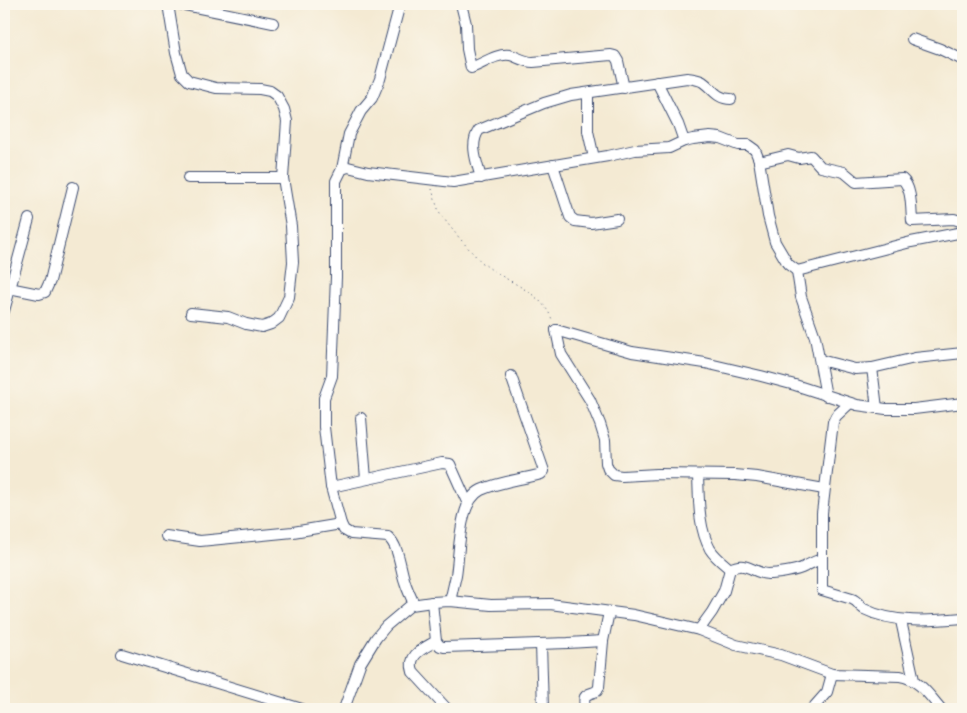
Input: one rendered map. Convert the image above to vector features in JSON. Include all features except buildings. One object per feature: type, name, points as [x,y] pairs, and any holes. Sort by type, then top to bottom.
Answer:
[{"type":"street","points":[[168,4],[176,53],[182,74],[188,81],[216,88],[270,91],[277,96],[284,109],[287,121],[283,178],[293,262],[289,297],[279,318],[271,324],[262,326],[246,324],[228,317],[191,313]]},
{"type":"street","points":[[180,4],[273,23]]},
{"type":"street","points":[[400,4],[380,79],[372,98],[361,111],[349,134],[342,169],[336,181],[336,277],[332,376],[324,398],[324,426],[331,486],[340,524],[344,530],[351,534],[391,538],[405,584],[414,604]]},
{"type":"street","points":[[461,4],[466,24],[467,49],[471,68],[493,58],[506,55],[526,62],[611,55],[615,56],[618,61],[624,88]]},
{"type":"street","points":[[912,39],[963,60]]},
{"type":"street","points":[[481,178],[474,146],[480,130],[485,126],[544,103],[571,95],[687,78],[703,82],[718,96],[731,99]]},
{"type":"street","points":[[657,82],[678,124],[684,141]]},
{"type":"street","points":[[588,93],[588,131],[594,158]]},
{"type":"street","points":[[342,169],[352,167],[368,172],[453,182],[635,150],[670,148],[684,141],[714,137],[738,145],[746,144],[755,150],[759,162],[775,242],[788,264],[797,271],[801,297],[815,337],[826,396]]},
{"type":"street","points":[[759,162],[788,155],[799,158],[808,156],[812,157],[821,167],[844,172],[856,182],[902,179],[905,182],[910,197],[913,222],[941,219],[963,222]]},
{"type":"street","points":[[553,165],[570,216],[575,221],[591,223],[617,219]]},
{"type":"street","points":[[188,178],[283,178]]},
{"type":"street","points":[[9,288],[39,294],[45,292],[50,281],[73,187]]},
{"type":"street","points":[[4,311],[29,218]]},
{"type":"street","points":[[797,271],[912,242],[963,232]]},
{"type":"street","points":[[824,489],[735,475],[657,474],[622,476],[611,473],[606,463],[605,440],[600,424],[590,400],[561,354],[556,330],[632,352],[705,363],[761,376],[850,403],[876,408],[914,409],[963,403]]},
{"type":"street","points":[[820,360],[849,369],[872,368],[915,358],[963,353]]},
{"type":"street","points":[[872,368],[876,408]]},
{"type":"street","points":[[450,601],[456,575],[464,516],[473,496],[480,490],[508,481],[541,474],[544,471],[511,376]]},
{"type":"street","points":[[850,403],[834,419],[822,512],[822,590],[852,599],[857,601],[863,608],[884,617],[901,621],[963,618]]},
{"type":"street","points":[[361,418],[366,479]]},
{"type":"street","points":[[331,486],[442,462],[450,464],[468,504]]},
{"type":"street","points":[[698,475],[700,510],[710,548],[717,558],[730,569]]},
{"type":"street","points":[[166,536],[200,541],[293,532],[340,524]]},
{"type":"street","points":[[730,569],[742,565],[761,572],[778,573],[803,568],[808,563],[822,559]]},
{"type":"street","points":[[699,630],[724,591],[730,569]]},
{"type":"street","points":[[344,709],[360,664],[376,638],[398,615],[414,604],[450,601],[491,605],[550,604],[678,624],[699,630],[736,645],[781,655],[832,674],[900,676],[914,680],[924,688],[940,709]]},
{"type":"street","points":[[432,602],[436,641],[440,646],[444,647],[603,641]]},
{"type":"street","points":[[585,709],[584,697],[597,691],[599,687],[603,641],[609,612]]},
{"type":"street","points":[[901,621],[914,680]]},
{"type":"street","points":[[436,641],[418,652],[411,660],[411,665],[413,672],[447,709]]},
{"type":"street","points":[[541,644],[543,709]]},
{"type":"street","points":[[122,654],[302,709]]},
{"type":"street","points":[[812,709],[827,692],[832,674]]},
{"type":"path","points":[[430,180],[439,212],[448,223],[483,264],[524,288],[541,301],[550,313],[556,330]]}]
